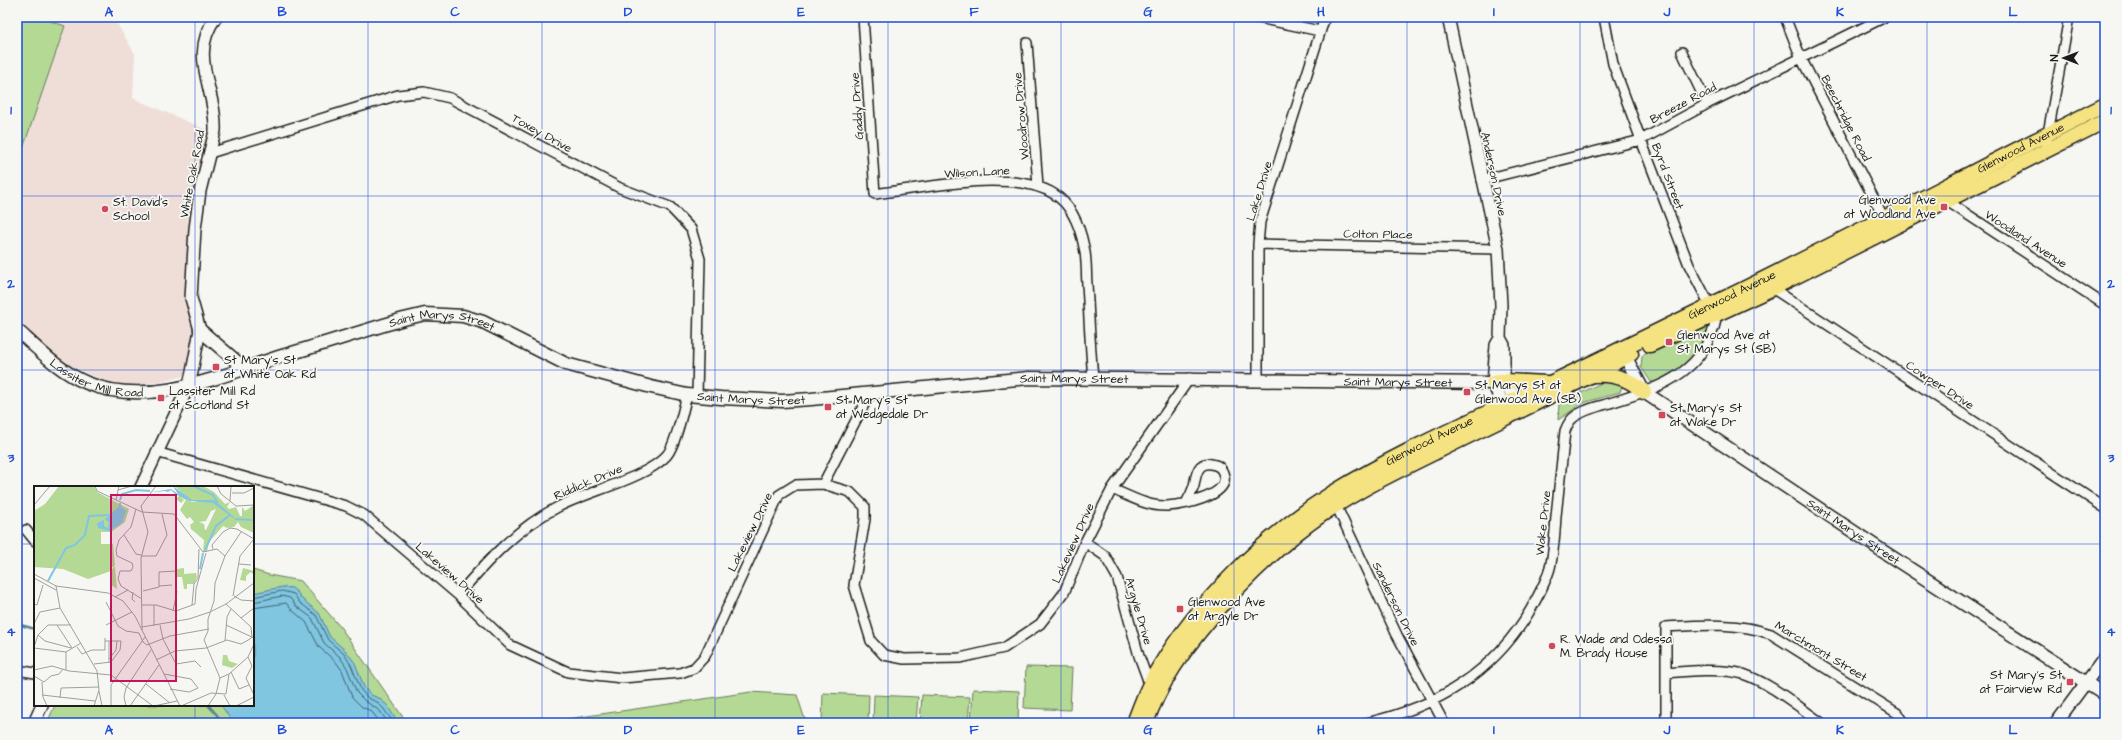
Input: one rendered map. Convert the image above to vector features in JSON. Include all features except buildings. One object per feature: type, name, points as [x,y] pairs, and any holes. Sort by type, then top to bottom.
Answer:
[{"type":"main road","name":"Glenwood Avenue","points":[[1942,195],[2047,134],[2105,105]]},
{"type":"main road","name":"Glenwood Avenue","points":[[1134,723],[1154,689],[1179,637],[1213,597],[1250,558],[1293,521],[1333,500],[1381,480],[1512,408],[1549,383],[1623,354],[1768,284],[1942,195],[2045,150],[2105,120]]},
{"type":"main road","name":"Saint Marys Street","points":[[189,385],[404,319],[425,314],[448,314],[483,322],[566,364],[599,374],[692,396],[782,401],[1029,378],[1190,378],[1500,382]]},
{"type":"main road","name":"Lassiter Mill Road","points":[[17,330],[56,365],[88,383],[123,391],[140,392],[189,385]]},
{"type":"main road","points":[[200,330],[244,368]]},
{"type":"main road","name":"Glenwood Avenue","points":[[1512,408],[1592,375],[1623,354]]},
{"type":"main road","name":"Saint Marys Street","points":[[1623,354],[1644,392],[2105,695]]},
{"type":"main road","points":[[1592,375],[1617,376],[1634,384],[1644,392]]},
{"type":"main road","points":[[1512,408],[1500,382],[1549,383]]},
{"type":"main road","name":"Glenwood Avenue","points":[[1146,723],[1154,689]]},
{"type":"street","name":"White Oak Road","points":[[200,330],[192,307],[190,287],[197,209],[215,131],[215,113],[202,60],[206,37],[216,17]]},
{"type":"street","name":"Gaddy Drive","points":[[863,17],[874,194]]},
{"type":"street","points":[[1254,17],[1320,32]]},
{"type":"street","name":"Lake Drive","points":[[1258,379],[1258,244],[1260,222],[1325,17]]},
{"type":"street","name":"Anderson Drive","points":[[1448,17],[1498,249],[1501,290],[1500,338],[1504,345],[1504,375],[1500,382]]},
{"type":"street","name":"Byrd Street","points":[[1604,17],[1613,64],[1641,140],[1689,265],[1713,310]]},
{"type":"street","name":"Beechridge Road","points":[[1785,17],[1801,58],[1886,223]]},
{"type":"street","name":"Breeze Road","points":[[1482,180],[1641,140],[1707,104],[1885,17]]},
{"type":"street","points":[[2045,150],[2069,17]]},
{"type":"street","name":"Woodrow Drive","points":[[1027,43],[1038,186]]},
{"type":"street","points":[[1682,52],[1707,104]]},
{"type":"street","name":"Toxey Drive","points":[[210,153],[398,95],[424,92],[450,98],[620,188],[670,207],[691,229],[700,259],[692,396]]},
{"type":"street","name":"Wilson Lane","points":[[874,194],[989,181],[1016,182],[1038,186],[1054,194],[1069,207],[1078,226],[1084,248],[1092,378]]},
{"type":"street","name":"Woodland Avenue","points":[[1942,195],[2105,305]]},
{"type":"street","name":"Colton Place","points":[[1258,244],[1498,249]]},
{"type":"street","name":"Cowper Drive","points":[[1768,284],[2105,508]]},
{"type":"street","name":"Wake Drive","points":[[1366,723],[1412,710],[1431,701],[1475,676],[1492,662],[1520,627],[1537,598],[1550,569],[1564,432],[1571,420],[1588,410],[1644,392],[1671,380],[1693,363],[1708,343],[1716,322],[1713,310]]},
{"type":"street","points":[[141,486],[156,452],[189,385],[200,330]]},
{"type":"street","name":"Lakeview Drive","points":[[156,452],[346,506],[364,515],[458,595],[510,645],[568,672],[622,678],[680,673],[694,668],[706,656],[779,495],[795,485],[823,484],[850,492],[860,500],[865,507],[865,519],[854,585],[871,641],[884,655],[904,660],[960,658],[1004,648],[1040,624],[1064,593],[1085,542],[1112,489],[1190,378]]},
{"type":"street","points":[[823,484],[869,394]]},
{"type":"street","name":"Riddick Drive","points":[[458,595],[509,539],[532,523],[585,494],[646,472],[667,454],[692,396]]},
{"type":"street","points":[[1112,489],[1140,501],[1166,506],[1186,503],[1207,497],[1218,491],[1223,486],[1225,479],[1223,471],[1216,465],[1206,463],[1200,467],[1195,474],[1193,487],[1186,503]]},
{"type":"street","name":"Sanderson Drive","points":[[1333,500],[1397,635],[1444,723]]},
{"type":"street","points":[[26,530],[34,539]]},
{"type":"street","name":"Argyle Drive","points":[[1085,542],[1105,556],[1117,577],[1154,689]]},
{"type":"street","name":"Marchmont Street","points":[[1666,673],[1666,627],[1732,625],[1754,628],[1771,634],[1897,713],[1905,723]]},
{"type":"street","points":[[2056,723],[2105,657]]},
{"type":"street","points":[[17,670],[34,673]]},
{"type":"street","points":[[1666,723],[1666,673],[1714,671],[1742,674],[1765,683],[1822,723]]},
{"type":"street","points":[[34,723],[42,706]]},
{"type":"shaded area","name":"St. David's School","points":[[17,17],[113,17],[135,54],[133,98],[209,131],[197,181],[190,236],[186,293],[193,332],[193,342],[185,376],[148,384],[123,385],[102,380],[68,365],[17,321]]},
{"type":"green space","points":[[17,17],[39,17],[65,26],[20,157],[17,156]]},
{"type":"green space","points":[[1706,324],[1709,324],[1711,330],[1686,363],[1669,377],[1660,381],[1651,382],[1641,367],[1642,357],[1645,353]]},
{"type":"green space","points":[[1607,380],[1623,384],[1620,392],[1583,403],[1558,420],[1559,404]]},
{"type":"green space","points":[[254,570],[269,575],[301,581],[341,628],[407,723],[47,723],[55,706],[254,706]]},
{"type":"green space","points":[[1026,667],[1072,668],[1070,710],[1024,708]]},
{"type":"green space","points":[[973,689],[1019,691],[1018,723],[971,723]]},
{"type":"green space","points":[[751,692],[797,695],[806,723],[559,723],[560,720]]},
{"type":"green space","points":[[823,693],[869,695],[868,723],[822,723]]},
{"type":"green space","points":[[874,695],[918,697],[916,723],[873,723]]},
{"type":"green space","points":[[922,695],[970,697],[968,723],[920,723]]},
{"type":"water","points":[[282,587],[292,588],[297,592],[302,599],[319,613],[330,637],[346,651],[355,663],[364,687],[371,695],[379,698],[387,705],[398,723],[233,723],[222,706],[254,706],[254,593]]},
{"type":"waterway","points":[[17,624],[34,629]]},
{"type":"waterway","points":[[209,706],[217,715],[221,723]]},
{"type":"place","name":"Glenwood Ave at Woodland Ave","points":[[1944,207]]},
{"type":"place","name":"St. David's School","points":[[105,209]]},
{"type":"place","name":"Glenwood Ave at St Marys St (SB)","points":[[1669,342]]},
{"type":"place","name":"St Mary's St at White Oak Rd","points":[[216,367]]},
{"type":"place","name":"St Marys St at Glenwood Ave (SB)","points":[[1467,392]]},
{"type":"place","name":"Lassiter Mill Rd at Scotland St","points":[[161,398]]},
{"type":"place","name":"St Mary's St at Wedgedale Dr","points":[[828,407]]},
{"type":"place","name":"St Mary's St at Wake Dr","points":[[1662,415]]},
{"type":"place","name":"Glenwood Ave at Argyle Dr","points":[[1180,609]]},
{"type":"place","name":"R. Wade and Odessa M. Brady House","points":[[1552,646]]},
{"type":"place","name":"St Mary's St at Fairview Rd","points":[[2070,682]]}]
